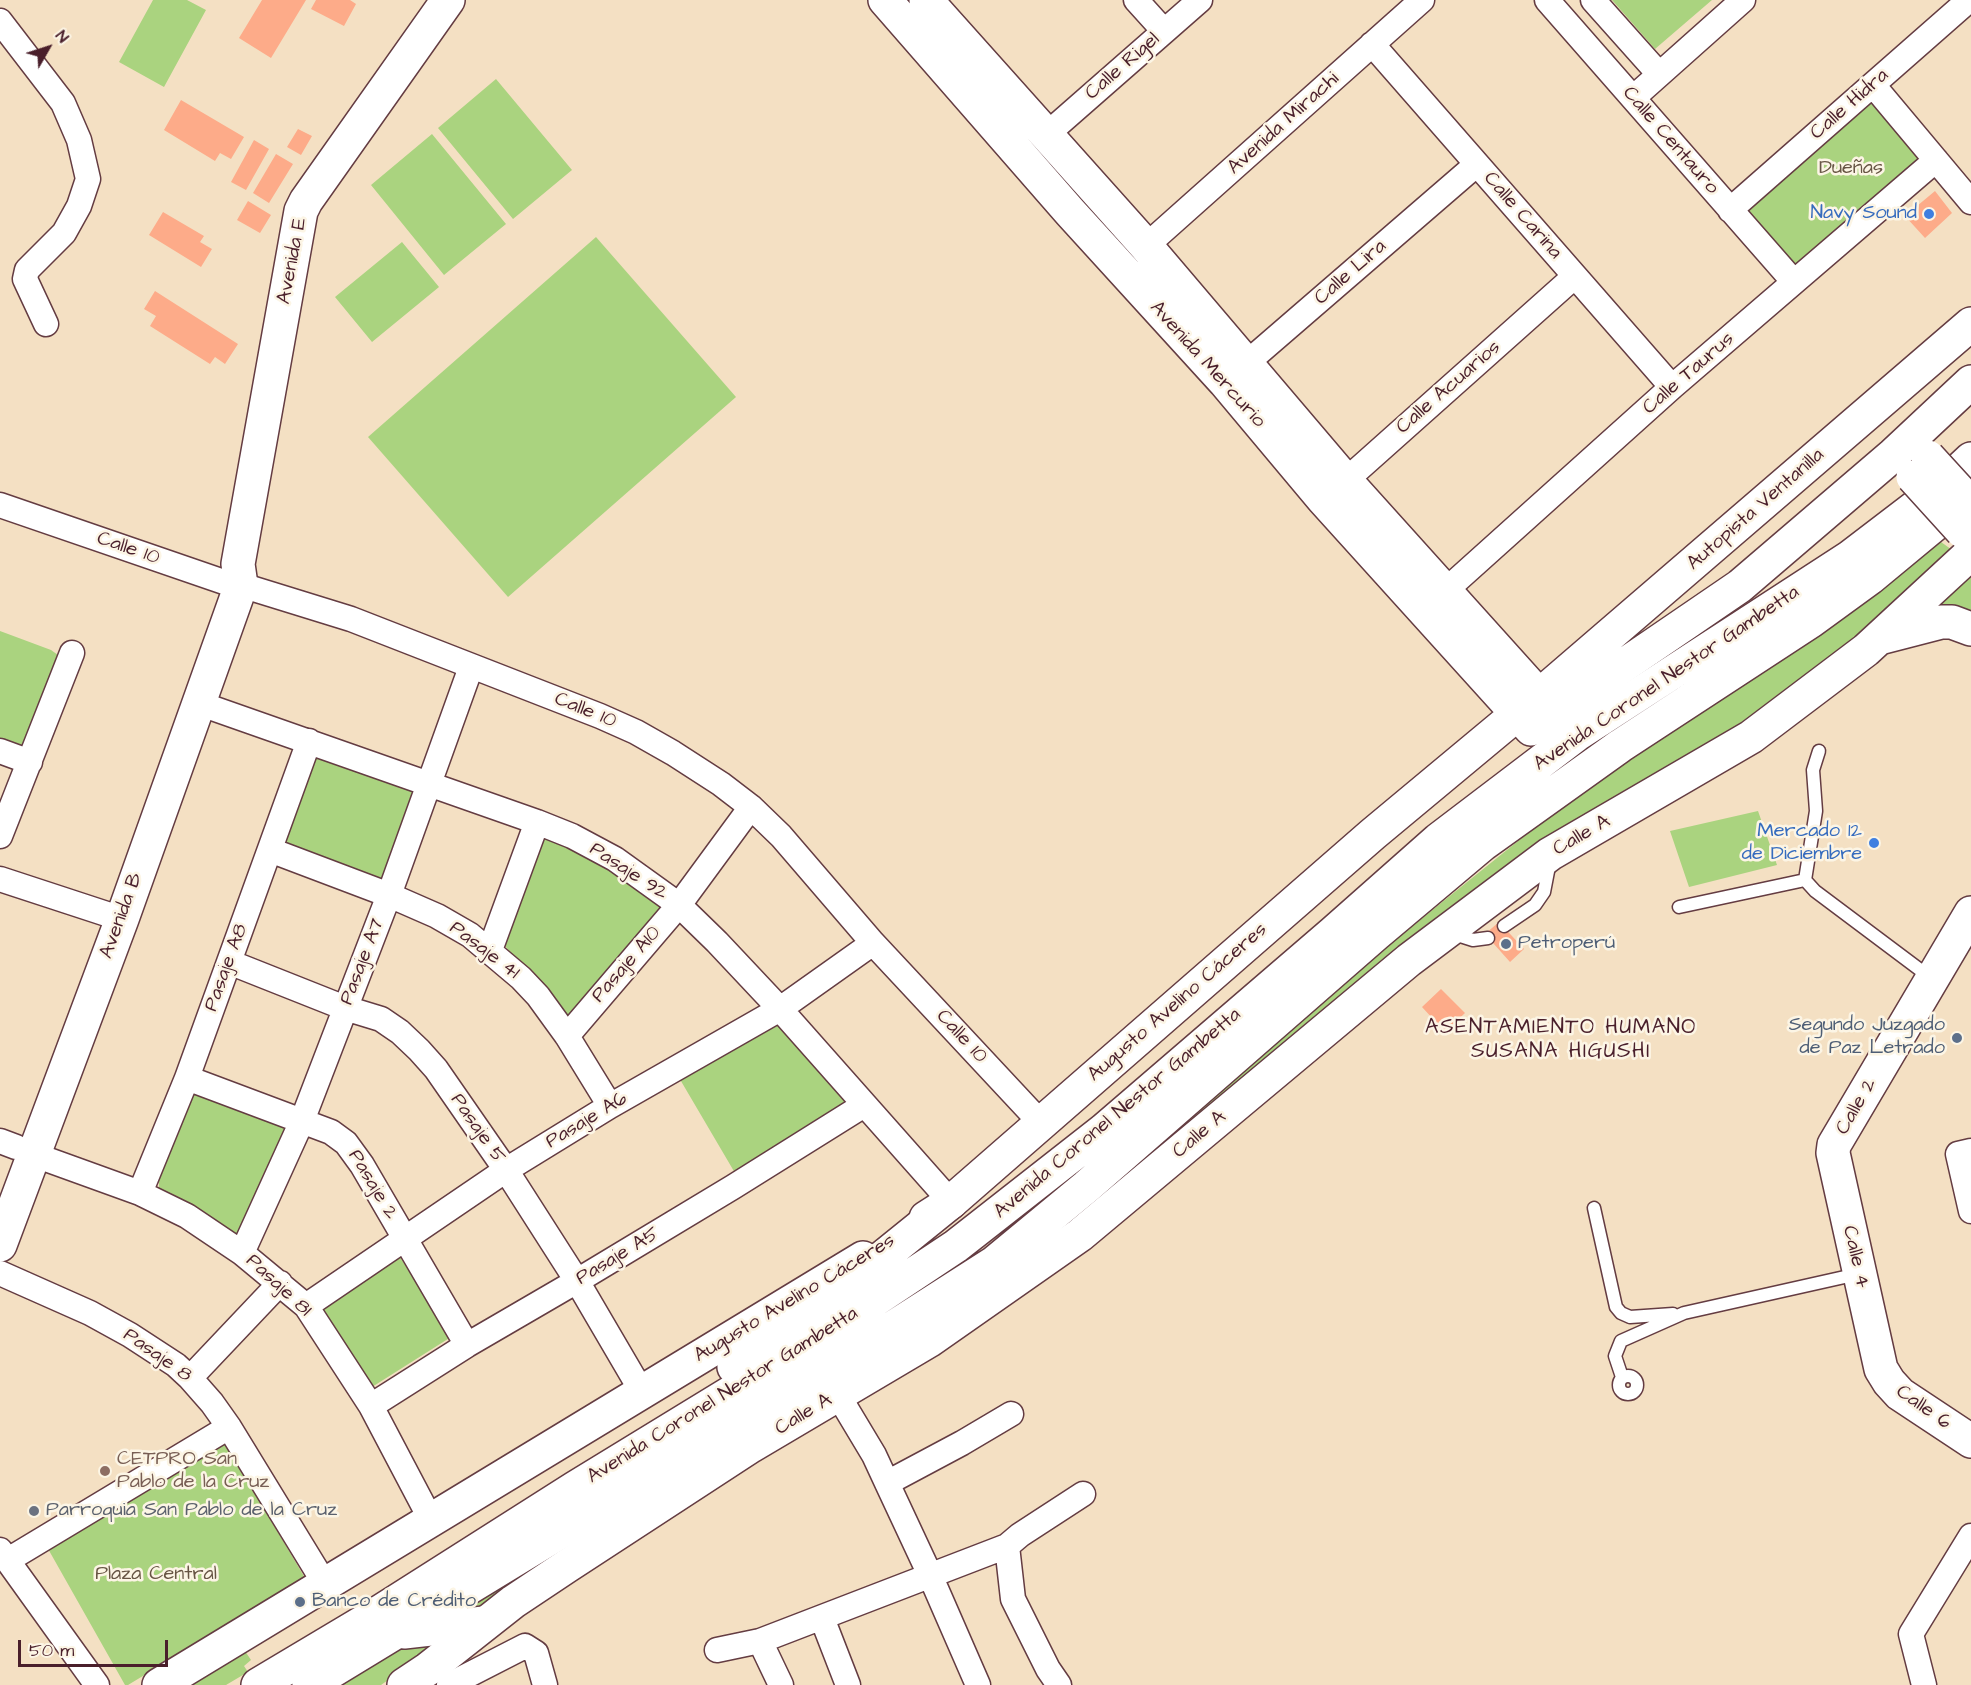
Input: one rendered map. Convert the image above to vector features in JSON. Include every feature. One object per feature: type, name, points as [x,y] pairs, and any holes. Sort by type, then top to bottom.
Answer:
[{"type":"main road","name":"Avenida E","points":[[234,577],[301,211],[448,0]]},
{"type":"main road","name":"Avenida Mercurio","points":[[885,0],[1070,212],[1236,373]]},
{"type":"main road","name":"Avenida Mercurio","points":[[926,0],[1146,246],[1236,373],[1334,490],[1536,713]]},
{"type":"main road","name":"Autopista Ventanilla","points":[[1536,713],[1971,324]]},
{"type":"main road","points":[[1944,495],[1971,382]]},
{"type":"main road","points":[[1536,713],[1740,586],[1944,495],[1971,459]]},
{"type":"main road","name":"Avenida Mercurio","points":[[1334,490],[1445,591],[1536,713]]},
{"type":"main road","name":"Calle A","points":[[429,1681],[484,1623],[558,1572],[741,1453],[930,1340],[1080,1235],[1409,960],[1550,854],[1751,738],[1878,638],[1944,495]]},
{"type":"main road","name":"Avenida Coronel Nestor Gambetta","points":[[258,1685],[372,1617],[575,1488],[789,1357],[956,1246],[1104,1130],[1438,840],[1576,735],[1944,495]]},
{"type":"main road","name":"Avenida Coronel Nestor Gambetta","points":[[309,1685],[833,1366],[994,1263],[1086,1187],[1358,949],[1483,844],[1620,746],[1709,690],[1820,615],[1870,578],[1944,495]]},
{"type":"main road","name":"Avenida B","points":[[0,1193],[16,1148],[198,703],[234,577]]},
{"type":"main road","name":"Avenida B","points":[[112,916],[234,577]]},
{"type":"main road","points":[[1878,638],[1941,622],[1952,622],[1971,629]]},
{"type":"main road","name":"Augusto Avelino Cáceres","points":[[159,1685],[951,1202],[1372,834],[1536,713]]},
{"type":"main road","name":"Calle 2","points":[[1834,1145],[1971,913]]},
{"type":"main road","name":"Calle 4","points":[[1834,1145],[1834,1161],[1881,1369]]},
{"type":"main road","name":"Avenida B","points":[[0,1245],[16,1148]]},
{"type":"main road","points":[[575,1488],[640,1429],[746,1359],[823,1303],[951,1202]]},
{"type":"main road","name":"Calle 6","points":[[1881,1369],[1888,1382],[1900,1394],[1971,1441]]},
{"type":"main road","points":[[393,1633],[484,1623]]},
{"type":"street","points":[[1136,0],[1164,32]]},
{"type":"street","name":"Calle Rigel","points":[[1046,135],[1200,0]]},
{"type":"street","name":"Avenida Mirachi","points":[[1146,246],[1422,0]]},
{"type":"street","name":"Calle Centauro","points":[[1547,0],[1794,282]]},
{"type":"street","points":[[1593,0],[1659,74]]},
{"type":"street","points":[[1633,98],[1743,0]]},
{"type":"street","name":"Calle Hidra","points":[[1730,210],[1969,0]]},
{"type":"street","points":[[0,21],[63,103],[79,140],[88,179],[79,206],[64,233],[27,270],[25,279],[46,324]]},
{"type":"street","name":"Calle Carina","points":[[1372,44],[1672,387]]},
{"type":"street","points":[[1873,85],[1971,202]]},
{"type":"street","name":"Calle Taurus","points":[[1445,591],[1672,387],[1936,160]]},
{"type":"street","name":"Calle Lira","points":[[1236,373],[1477,164]]},
{"type":"street","points":[[1070,212],[1095,190]]},
{"type":"street","name":"Calle Acuarios","points":[[1334,490],[1575,276]]},
{"type":"street","name":"Calle 10","points":[[0,505],[234,577],[351,619],[636,732],[721,784],[752,807],[781,836],[873,943],[1041,1123]]},
{"type":"street","points":[[0,836],[72,653]]},
{"type":"street","name":"Pasaje A7","points":[[242,1253],[302,1121],[389,895],[471,667]]},
{"type":"street","name":"Pasaje 92","points":[[198,703],[537,822],[572,836],[615,859],[679,905],[717,942],[780,1009],[951,1202]]},
{"type":"street","name":"Pasaje A8","points":[[140,1193],[187,1078],[309,741]]},
{"type":"street","points":[[0,751],[30,762]]},
{"type":"street","name":"Pasaje A10","points":[[567,1036],[679,905],[752,807]]},
{"type":"street","points":[[490,950],[537,822]]},
{"type":"street","name":"Pasaje 41","points":[[270,850],[389,895],[437,916],[470,935],[490,950],[538,996],[567,1036],[610,1106]]},
{"type":"street","points":[[0,879],[112,916]]},
{"type":"street","name":"Pasaje A6","points":[[306,1306],[506,1170],[610,1106],[780,1009],[873,943]]},
{"type":"street","name":"Pasaje 5","points":[[229,962],[345,1008],[381,1019],[400,1032],[419,1050],[436,1069],[506,1170],[577,1281],[642,1392]]},
{"type":"street","name":"Pasaje 2","points":[[187,1078],[331,1132],[346,1143],[362,1165],[466,1345]]},
{"type":"street","name":"Pasaje A5","points":[[371,1406],[466,1345],[723,1193],[864,1105]]},
{"type":"street","name":"Pasaje 81","points":[[16,1148],[140,1193],[187,1216],[242,1253],[306,1306],[371,1406],[430,1520]]},
{"type":"street","points":[[1964,1152],[1971,1211]]},
{"type":"street","name":"Pasaje 8","points":[[0,1273],[90,1313],[130,1335],[176,1365],[190,1378],[229,1427],[325,1584]]},
{"type":"street","points":[[190,1378],[280,1283]]},
{"type":"street","points":[[838,1395],[874,1455],[978,1685]]},
{"type":"street","points":[[887,1483],[1011,1414]]},
{"type":"street","points":[[96,1685],[4,1555],[229,1427]]},
{"type":"street","points":[[717,1650],[760,1641],[1007,1546],[1083,1494]]},
{"type":"street","points":[[1924,1685],[1911,1634],[1971,1536]]},
{"type":"street","points":[[1007,1546],[1012,1599],[1047,1669],[1059,1685]]},
{"type":"street","points":[[822,1618],[848,1685]]},
{"type":"street","points":[[760,1641],[781,1685]]},
{"type":"street","points":[[429,1681],[525,1647],[536,1653],[545,1685]]},
{"type":"lane","points":[[1805,880],[1816,812],[1813,770],[1819,751]]},
{"type":"lane","points":[[1504,926],[1535,905],[1545,892],[1550,854]]},
{"type":"lane","points":[[1678,907],[1805,880]]},
{"type":"lane","points":[[1805,880],[1815,891],[1932,978]]},
{"type":"lane","points":[[1447,932],[1473,940],[1488,938]]},
{"type":"lane","points":[[1594,1208],[1616,1307],[1621,1313],[1630,1317],[1684,1313],[1859,1274]]},
{"type":"lane","points":[[1622,1377],[1615,1356],[1621,1341],[1684,1313]]},
{"type":"green space","points":[[153,0],[187,0],[206,10],[164,87],[119,62]]},
{"type":"green space","points":[[1612,0],[1712,0],[1655,49]]},
{"type":"green space","points":[[496,79],[572,170],[513,219],[438,128]]},
{"type":"green space","name":"Dueñas","points":[[1868,89],[1932,163],[1794,282],[1736,205]]},
{"type":"green space","points":[[432,134],[506,224],[444,275],[371,185]]},
{"type":"green space","points":[[596,237],[736,397],[508,597],[368,437]]},
{"type":"green space","points":[[402,242],[439,287],[372,342],[335,297]]},
{"type":"green space","points":[[1941,542],[1955,552],[1882,621],[1795,692],[1726,736],[1608,805],[1541,849],[1441,922],[1314,1025],[1139,1176],[1042,1252],[916,1337],[568,1547],[497,1601],[456,1611],[579,1533],[836,1379],[990,1278],[1070,1217],[1178,1128],[1364,965],[1528,833]]},
{"type":"green space","points":[[1971,576],[1971,610],[1937,605]]},
{"type":"green space","points":[[0,631],[51,650],[58,655],[61,661],[30,750],[0,747]]},
{"type":"green space","points":[[312,756],[419,788],[384,885],[287,849],[283,838]]},
{"type":"green space","points":[[1758,811],[1777,865],[1689,887],[1670,831]]},
{"type":"green space","points":[[551,831],[669,904],[572,1022],[504,945],[542,837]]},
{"type":"green space","points":[[782,1017],[855,1101],[735,1173],[678,1076]]},
{"type":"green space","points":[[193,1092],[283,1123],[288,1130],[236,1240],[159,1192],[159,1179]]},
{"type":"green space","points":[[398,1254],[451,1337],[372,1387],[319,1304]]},
{"type":"green space","name":"Plaza Central","points":[[224,1441],[305,1578],[125,1685],[47,1547]]},
{"type":"green space","points":[[447,1639],[381,1685],[335,1685],[403,1644]]},
{"type":"green space","points":[[243,1648],[251,1660],[244,1666],[248,1672],[226,1685],[181,1685]]},
{"type":"building","points":[[262,0],[306,0],[271,58],[239,38]]},
{"type":"building","points":[[316,0],[350,0],[356,4],[344,26],[311,9]]},
{"type":"building","points":[[181,100],[244,137],[231,159],[220,153],[215,161],[164,130]]},
{"type":"building","points":[[298,129],[312,136],[301,155],[287,147]]},
{"type":"building","points":[[254,140],[269,149],[246,190],[231,182]]},
{"type":"building","points":[[276,154],[293,164],[269,203],[253,193]]},
{"type":"building","name":"Navy Sound","points":[[1935,191],[1952,213],[1925,238],[1905,216]]},
{"type":"building","points":[[248,201],[271,215],[260,233],[237,220]]},
{"type":"building","points":[[163,212],[204,236],[200,242],[212,249],[201,267],[149,235]]},
{"type":"building","points":[[155,291],[238,344],[225,364],[215,357],[210,364],[150,326],[156,316],[144,309]]},
{"type":"building","name":"Petroperú","points":[[1499,922],[1524,949],[1510,962],[1485,934]]},
{"type":"building","points":[[1441,989],[1465,1013],[1445,1032],[1422,1007]]},
{"type":"place","name":"Navy Sound","points":[[1929,214]]},
{"type":"place","name":"Mercado 12 de Diciembre","points":[[1874,843]]},
{"type":"place","name":"Petroperú","points":[[1506,944]]},
{"type":"place","name":"Segundo Juzgado de Paz Letrado","points":[[1957,1038]]},
{"type":"place","name":"CETPRO San Pablo de la Cruz","points":[[105,1471]]},
{"type":"place","name":"Parroquia San Pablo de la Cruz","points":[[34,1511]]},
{"type":"place","name":"Banco de Crédito","points":[[300,1602]]},
{"type":"district","name":"ASENTAMIENTO HUMANO SUSANA HIGUSHI","points":[[1561,1041]]}]
